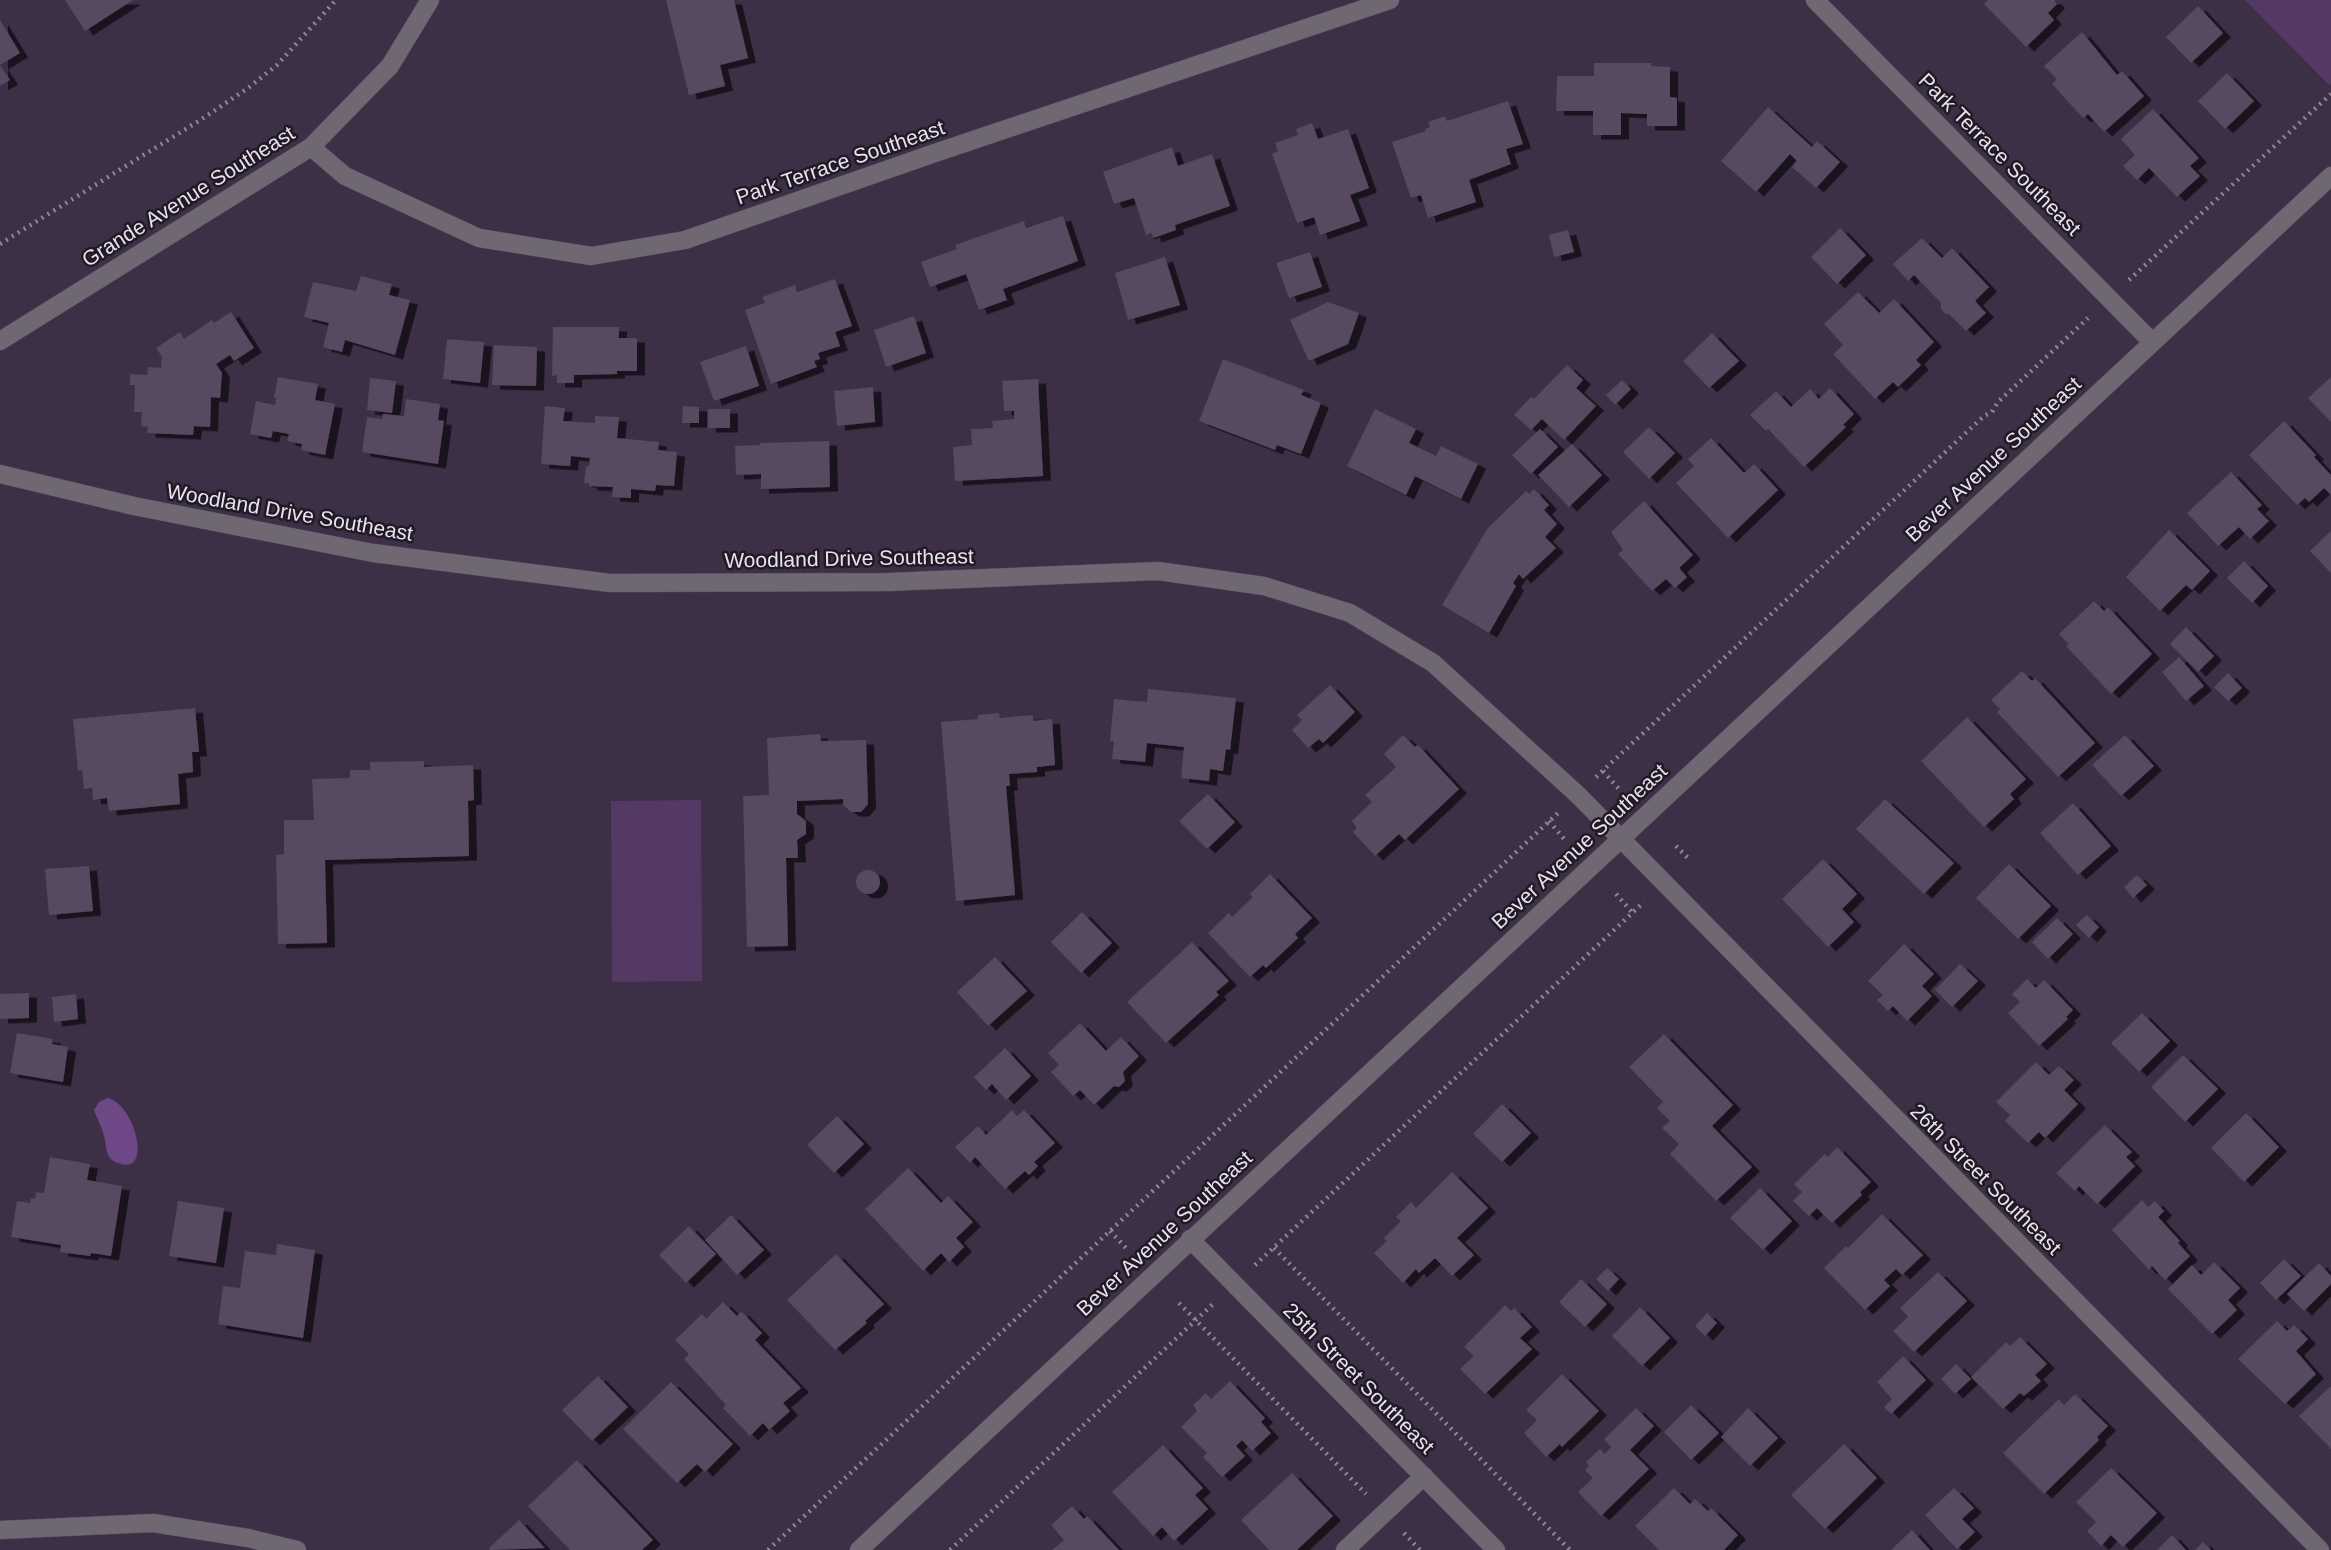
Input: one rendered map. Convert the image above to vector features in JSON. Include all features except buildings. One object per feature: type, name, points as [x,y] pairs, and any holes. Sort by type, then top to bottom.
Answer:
[{"type":"street","name":"Grande Avenue Southeast","points":[[0,341],[311,147],[390,66],[430,0]]},
{"type":"street","name":"Park Terrace Southeast","points":[[311,147],[345,176],[479,238],[591,256],[684,240],[933,153],[1390,0]]},
{"type":"street","name":"Park Terrace Southeast","points":[[1815,0],[2152,342]]},
{"type":"street","name":"Bever Avenue Southeast","points":[[859,1550],[2331,176]]},
{"type":"street","name":"Woodland Drive Southeast","points":[[0,474],[134,506],[373,553],[610,583],[888,582],[1158,571],[1264,586],[1350,613],[1433,663],[1578,795],[1620,839]]},
{"type":"street","name":"26th Street Southeast","points":[[1620,839],[2320,1550]]},
{"type":"street","name":"25th Street Southeast","points":[[1190,1239],[1496,1550]]},
{"type":"street","points":[[1345,1550],[1424,1476]]},
{"type":"street","points":[[0,1530],[153,1522],[248,1538],[297,1550]]},
{"type":"path","points":[[0,244],[248,88],[277,65],[336,0]]},
{"type":"path","points":[[2123,285],[2331,94]]},
{"type":"path","points":[[1591,781],[1984,416],[1992,412],[1998,402],[2094,313]]},
{"type":"path","points":[[1603,771],[1619,789]]},
{"type":"path","points":[[768,1550],[1563,808]]},
{"type":"path","points":[[1549,821],[1565,839]]},
{"type":"path","points":[[1676,846],[1690,860]]},
{"type":"path","points":[[1616,894],[1633,913]]},
{"type":"path","points":[[1255,1265],[1644,902]]},
{"type":"path","points":[[1110,1231],[1128,1250]]},
{"type":"path","points":[[1274,1248],[1570,1550]]},
{"type":"path","points":[[1179,1303],[1420,1550]]},
{"type":"path","points":[[950,1550],[1213,1304]]},
{"type":"shaded area","points":[[2245,0],[2331,0],[2331,83],[2329,85]]},
{"type":"shaded area","points":[[701,800],[702,981],[612,982],[611,801]]},
{"type":"shaded area","points":[[108,1098],[118,1103],[133,1125],[138,1150],[135,1160],[129,1164],[114,1162],[108,1154],[94,1110],[99,1102]]}]
